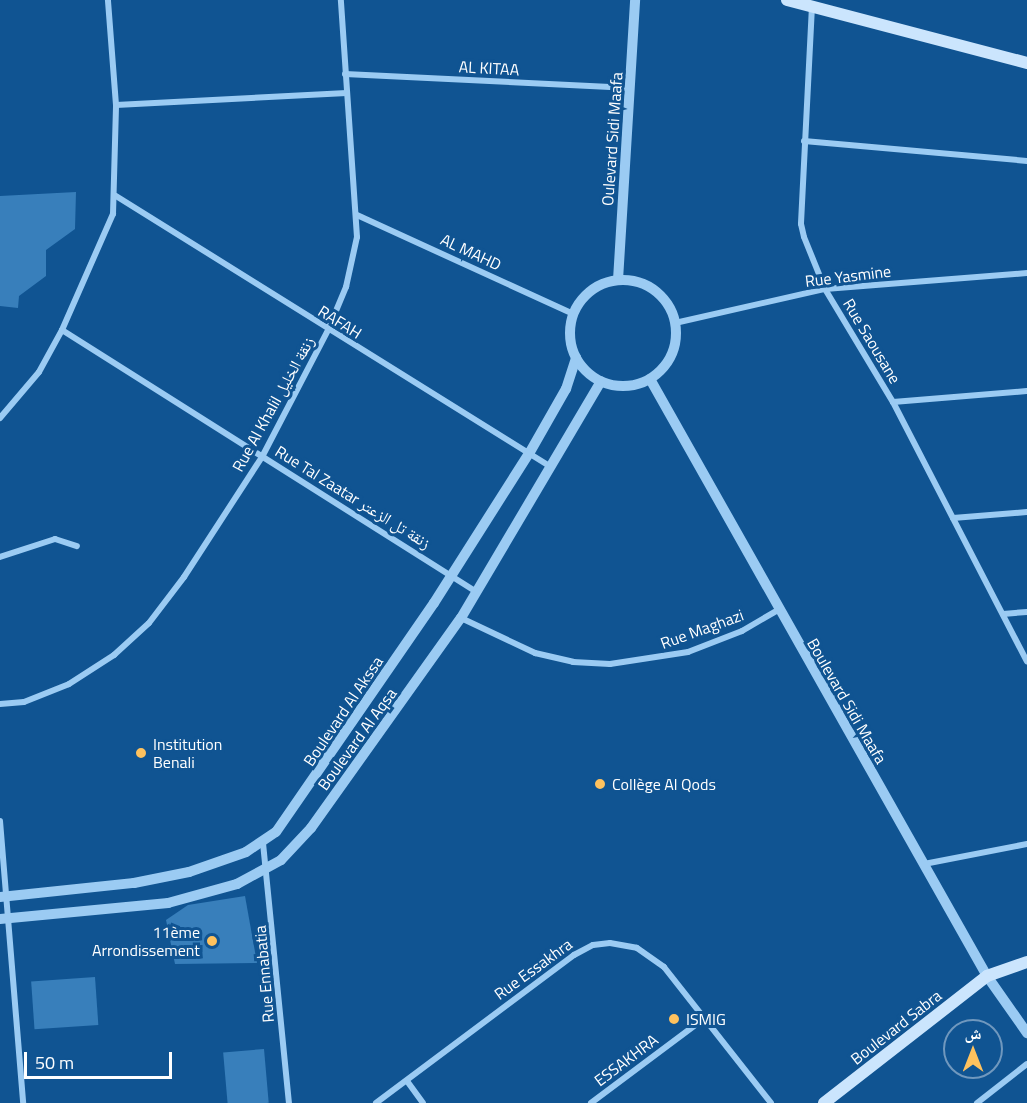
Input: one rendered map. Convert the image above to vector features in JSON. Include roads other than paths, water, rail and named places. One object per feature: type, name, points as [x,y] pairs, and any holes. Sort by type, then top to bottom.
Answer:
[{"type":"main road","points":[[786,0],[1027,63]]},
{"type":"main road","name":"Boulevard Sabra","points":[[824,1103],[987,976],[1027,962]]},
{"type":"street","points":[[0,418],[39,372],[62,330],[106,234],[116,196],[116,105],[108,0]]},
{"type":"street","name":"Rue Al Khalil زنقة الخليل","points":[[0,704],[24,702],[69,684],[130,641],[170,598],[262,457],[328,330],[351,270],[357,215],[341,0]]},
{"type":"street","name":"Oulevard Sidi Maafa","points":[[618,280],[635,0]]},
{"type":"street","name":"Rue Saousane","points":[[812,6],[801,224],[825,289],[893,402],[1027,662]]},
{"type":"street","name":"AL KITAA","points":[[345,74],[631,88]]},
{"type":"street","points":[[116,105],[347,93]]},
{"type":"street","points":[[804,141],[1027,161]]},
{"type":"street","name":"RAFAH","points":[[116,196],[328,330],[530,452],[552,468]]},
{"type":"street","name":"AL MAHD","points":[[357,215],[573,314]]},
{"type":"street","name":"Rue Yasmine","points":[[675,323],[825,289],[1027,273]]},
{"type":"street","points":[[618,280],[633,281],[655,290],[670,308],[675,323],[676,342],[669,359],[650,379],[630,386],[601,381],[576,358],[570,332],[573,314],[590,291],[618,280]]},
{"type":"street","name":"Rue Tal Zaatar زنقة تل الزعتر","points":[[62,330],[476,591]]},
{"type":"street","name":"Boulevard Al Akssa","points":[[3,897],[178,875],[232,858],[263,843],[295,809],[451,575],[530,452],[566,389],[576,358]]},
{"type":"street","name":"Boulevard Sidi Maafa","points":[[650,379],[778,610],[987,976],[1027,1033]]},
{"type":"street","name":"Boulevard Al Aqsa","points":[[4,919],[168,903],[215,891],[268,871],[311,828],[461,618],[552,468],[601,381]]},
{"type":"street","points":[[893,402],[1027,391]]},
{"type":"street","points":[[953,518],[1027,512]]},
{"type":"street","points":[[0,557],[55,539],[77,546]]},
{"type":"street","name":"Rue Maghazi","points":[[461,618],[499,639],[535,653],[573,662],[610,664],[688,652],[742,631],[778,610]]},
{"type":"street","points":[[1003,614],[1027,612]]},
{"type":"street","points":[[0,821],[4,919],[23,1103]]},
{"type":"street","name":"Rue Ennabatia","points":[[263,843],[268,871],[289,1103]]},
{"type":"street","points":[[924,864],[1027,844]]},
{"type":"street","name":"Rue Essakhra","points":[[376,1103],[574,955],[599,944],[628,945],[656,959],[706,1017],[771,1103]]},
{"type":"street","name":"ESSAKHRA","points":[[591,1103],[706,1017]]},
{"type":"street","points":[[977,1103],[1027,1064]]},
{"type":"street","points":[[407,1081],[423,1103]]},
{"type":"place","name":"Institution Benali","points":[[141,753]]},
{"type":"place","name":"Collège Al Qods","points":[[600,784]]},
{"type":"place","name":"11ème Arrondissement","points":[[212,941]]},
{"type":"place","name":"ISMIG","points":[[674,1019]]}]
